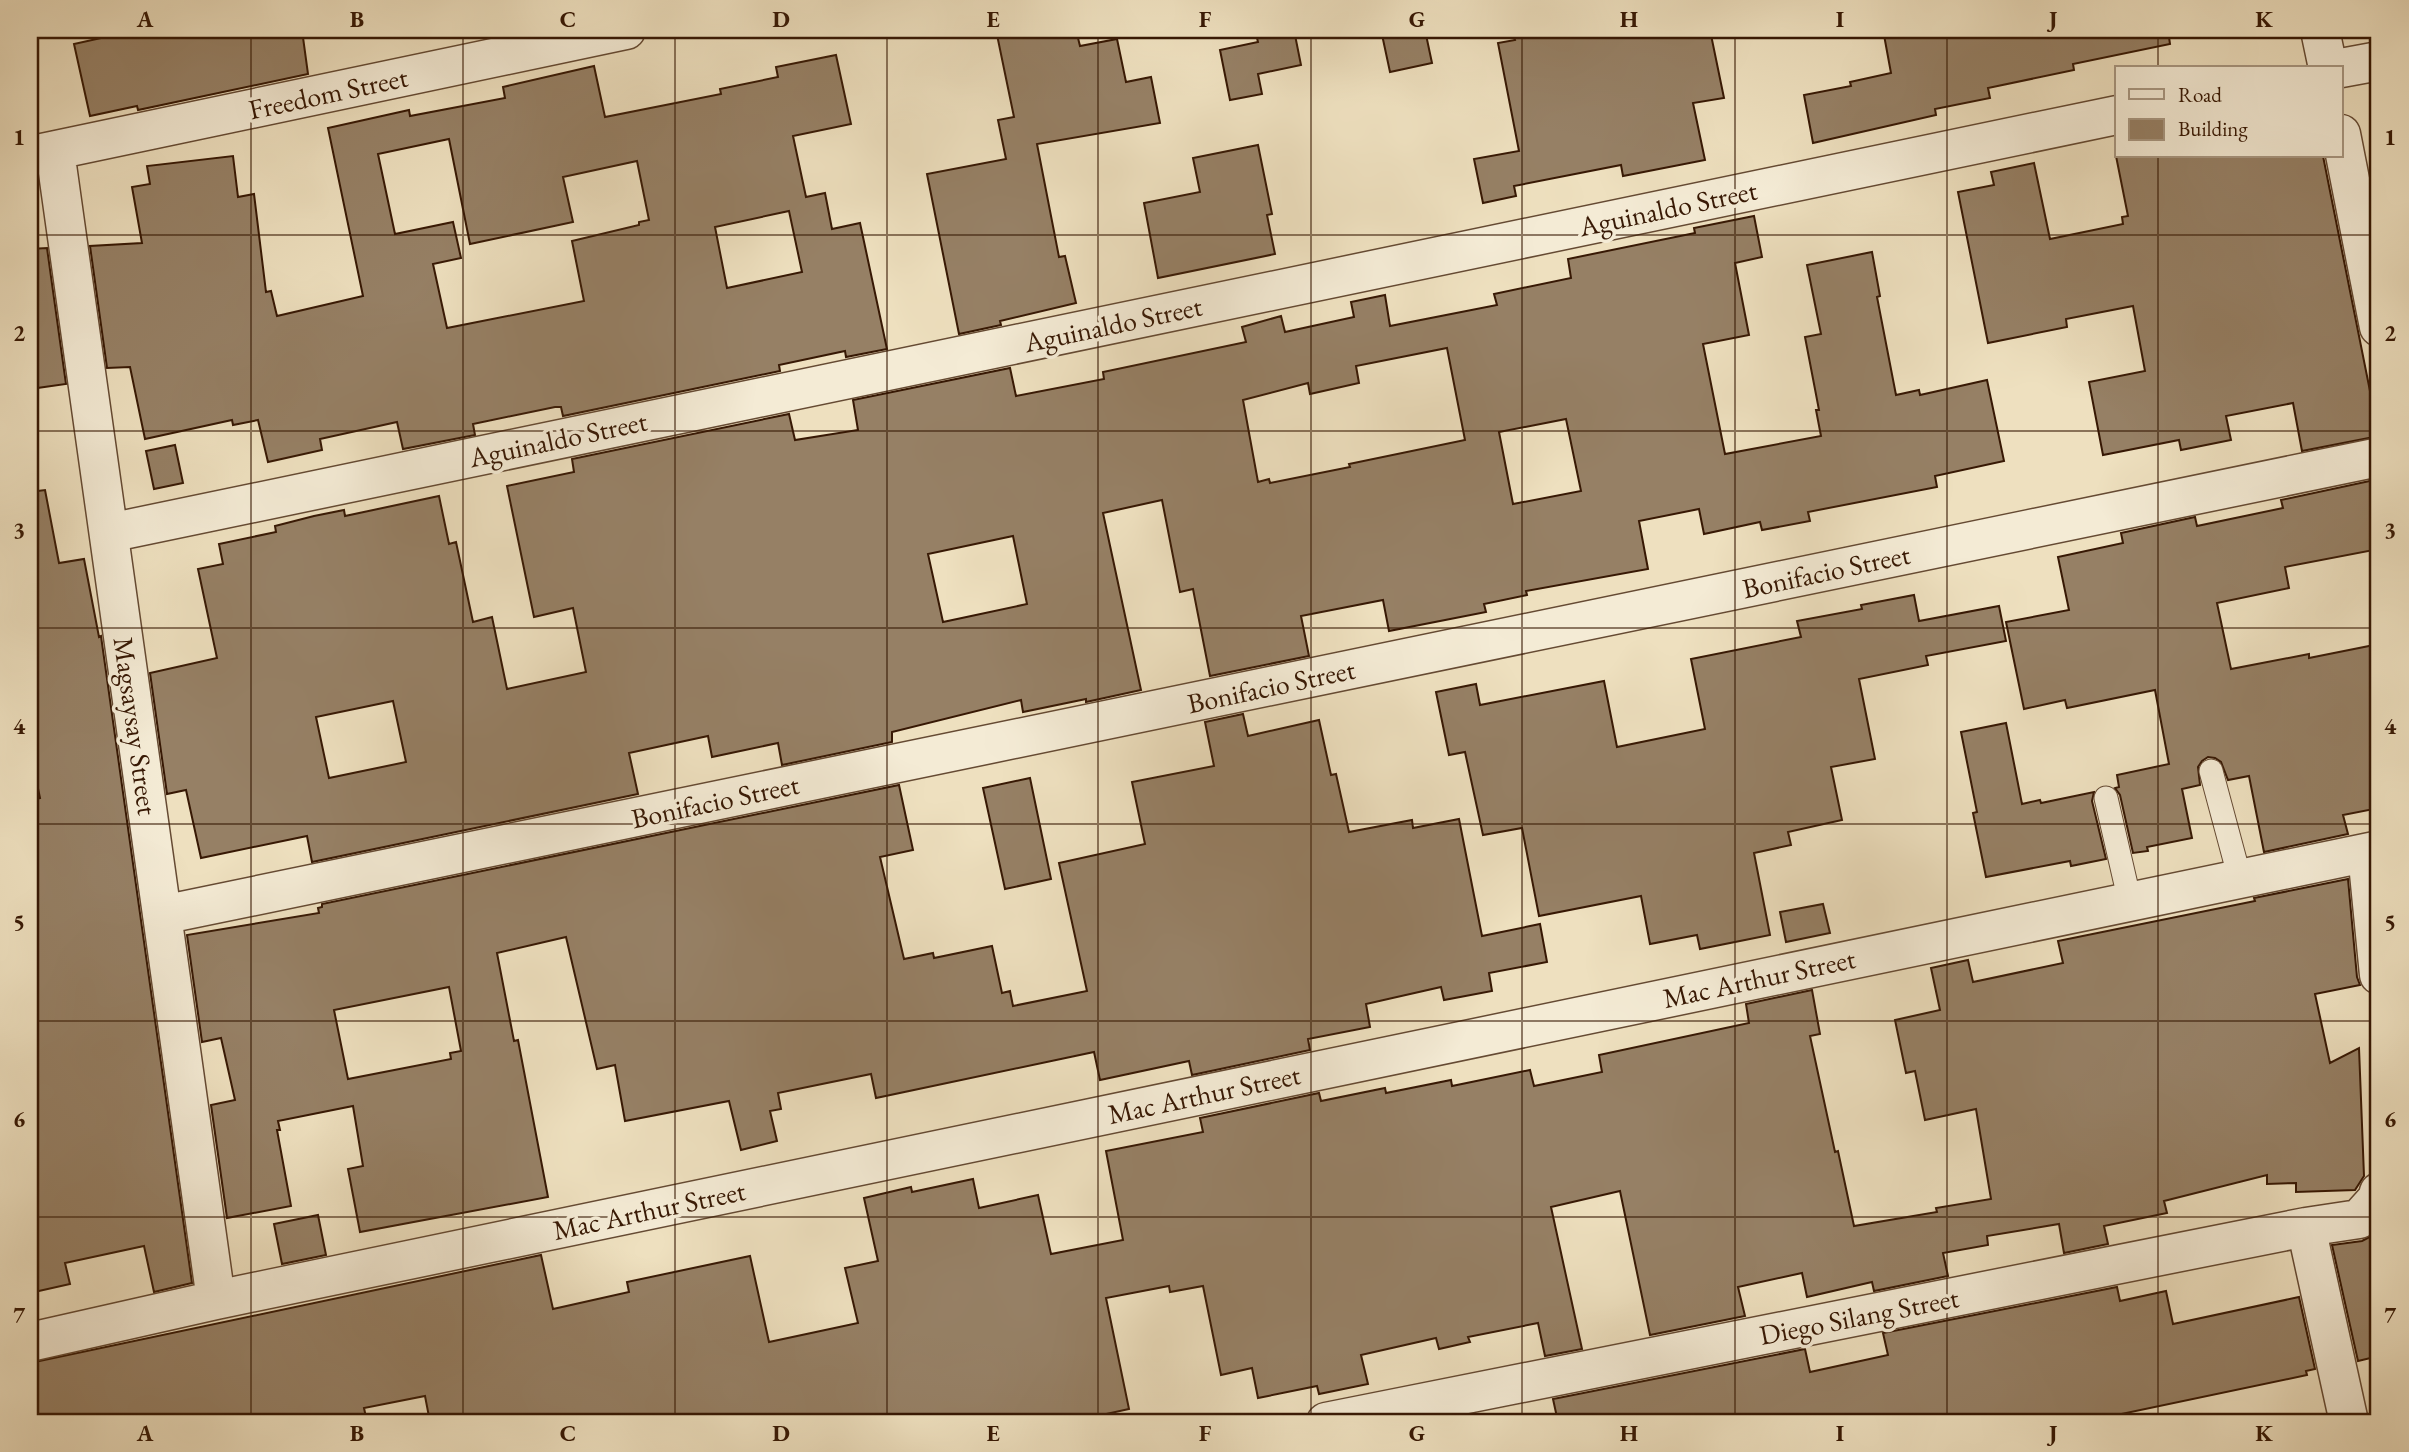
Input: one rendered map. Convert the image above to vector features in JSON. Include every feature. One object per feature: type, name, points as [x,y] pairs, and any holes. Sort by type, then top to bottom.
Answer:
[{"type":"street","name":"Freedom Street","points":[[42,153],[626,30]]},
{"type":"street","points":[[2320,30],[2328,66]]},
{"type":"street","points":[[2342,68],[2379,61]]},
{"type":"street","name":"Aguinaldo Street","points":[[109,533],[2115,115]]},
{"type":"street","points":[[2342,139],[2379,327]]},
{"type":"street","name":"Magsaysay Street","points":[[42,153],[109,533],[216,1300]]},
{"type":"street","name":"Bonifacio Street","points":[[162,915],[2379,457]]},
{"type":"street","points":[[2373,851],[2379,975]]},
{"type":"street","name":"Mac Arthur Street","points":[[30,1342],[216,1300],[2373,851]]},
{"type":"street","name":"Diego Silang Street","points":[[1326,1422],[2306,1227],[2359,1219],[2377,1199],[2379,1192]]},
{"type":"street","points":[[2306,1227],[2349,1422]]},
{"type":"lane","points":[[2211,771],[2240,879]]},
{"type":"lane","points":[[2106,798],[2130,902]]},
{"type":"building","points":[[137,30],[302,30],[308,74],[138,110],[137,106],[90,116],[74,44]]},
{"type":"building","points":[[996,30],[1076,30],[1080,46],[1117,39],[1126,82],[1151,77],[1160,123],[1037,144],[1059,257],[1065,256],[1076,303],[959,334],[927,174],[1006,159],[998,120],[1014,117]]},
{"type":"building","points":[[1255,30],[1294,30],[1301,65],[1258,74],[1262,94],[1230,100],[1220,50],[1258,42]]},
{"type":"building","points":[[1381,30],[1425,30],[1432,63],[1390,72]]},
{"type":"building","points":[[1512,30],[1710,30],[1724,98],[1693,103],[1705,160],[1623,176],[1621,165],[1514,186],[1516,196],[1483,203],[1474,159],[1519,151],[1498,43],[1515,40]]},
{"type":"building","points":[[1913,30],[2168,30],[2170,44],[2073,64],[2074,70],[1988,88],[1990,98],[1935,109],[1936,115],[1813,143],[1804,95],[1851,86],[1850,82],[1891,73],[1884,35]]},
{"type":"building","points":[[836,55],[851,124],[793,136],[806,197],[825,193],[832,229],[860,223],[887,349],[846,357],[845,351],[779,365],[780,371],[563,416],[561,407],[555,407],[473,424],[475,435],[403,449],[397,422],[320,439],[322,450],[268,462],[258,420],[233,425],[232,420],[145,439],[130,367],[107,368],[90,246],[142,243],[132,187],[150,184],[147,166],[233,156],[238,197],[254,194],[266,292],[271,291],[277,316],[363,296],[328,128],[409,110],[410,116],[505,98],[503,87],[594,66],[605,117],[721,94],[720,89],[778,77],[776,67]],"holes":[[[449,139],[470,244],[573,222],[563,177],[637,161],[649,220],[639,222],[639,225],[572,241],[584,301],[447,328],[433,264],[461,258],[453,222],[395,234],[378,154]],[[789,211],[802,272],[727,288],[715,227]]]},
{"type":"building","points":[[1258,145],[1272,214],[1267,215],[1275,254],[1158,278],[1144,203],[1200,192],[1193,158]]},
{"type":"building","points":[[2116,158],[2323,158],[2379,436],[2302,451],[2293,403],[2226,416],[2231,440],[2181,450],[2179,440],[2103,455],[2089,382],[2145,371],[2133,306],[2066,319],[2067,327],[1988,343],[1958,192],[1994,185],[1991,172],[2034,163],[2050,239],[2123,224],[2122,217],[2128,216]]},
{"type":"building","points":[[1754,216],[1762,257],[1735,263],[1749,335],[1703,344],[1725,454],[1821,436],[1816,410],[1819,410],[1805,337],[1821,334],[1807,265],[1872,252],[1880,296],[1877,297],[1896,395],[1919,390],[1920,395],[1987,380],[2004,461],[1935,476],[1937,487],[1808,512],[1810,521],[1762,530],[1760,522],[1704,534],[1699,509],[1639,521],[1648,569],[1526,591],[1527,595],[1484,604],[1486,612],[1389,631],[1383,600],[1301,616],[1309,656],[1210,676],[1193,589],[1180,592],[1162,500],[1103,513],[1141,690],[1023,712],[1021,700],[892,732],[892,742],[782,765],[778,743],[712,757],[708,736],[629,753],[638,794],[312,862],[307,836],[201,858],[186,790],[167,794],[150,673],[217,658],[198,569],[223,564],[219,544],[276,532],[275,526],[314,516],[344,510],[345,516],[439,496],[449,544],[456,542],[473,622],[492,617],[507,689],[586,672],[573,608],[534,617],[507,486],[574,472],[572,459],[789,414],[795,440],[858,430],[853,400],[1010,368],[1016,396],[1104,379],[1103,372],[1246,342],[1242,327],[1281,316],[1285,332],[1354,317],[1351,302],[1385,295],[1390,326],[1497,305],[1494,294],[1571,278],[1568,259],[1695,233],[1694,228]],"holes":[[[1447,348],[1465,440],[1349,464],[1350,467],[1270,483],[1269,479],[1258,482],[1243,400],[1308,383],[1310,394],[1359,383],[1356,366]],[[1566,419],[1581,491],[1513,504],[1499,432]],[[1013,536],[1027,604],[943,622],[928,554]],[[393,701],[406,762],[329,778],[316,717]]]},
{"type":"building","points":[[47,248],[66,384],[30,389],[30,249]]},
{"type":"building","points":[[175,445],[183,483],[154,489],[146,451]]},
{"type":"building","points":[[2379,479],[2379,549],[2285,567],[2289,588],[2217,603],[2231,669],[2309,654],[2309,658],[2379,644],[2379,808],[2343,815],[2348,834],[2264,852],[2249,776],[2228,780],[2221,762],[2208,757],[2198,767],[2200,785],[2182,789],[2192,838],[2147,847],[2148,851],[2133,853],[2120,795],[2115,788],[2119,787],[2117,775],[2169,764],[2155,690],[2067,708],[2065,700],[2024,709],[2006,622],[2069,610],[2058,557],[2123,543],[2121,533],[2195,517],[2197,526],[2283,508],[2281,500]]},
{"type":"building","points":[[45,490],[59,563],[84,559],[99,637],[101,636],[192,1283],[154,1292],[144,1246],[65,1263],[70,1284],[30,1293],[30,801],[40,798],[30,750],[30,492]]},
{"type":"building","points":[[1914,595],[1919,621],[1999,606],[2006,641],[1926,656],[1928,665],[1859,679],[1875,759],[1831,767],[1842,820],[1788,832],[1791,845],[1754,853],[1770,935],[1700,949],[1697,935],[1650,944],[1641,896],[1539,916],[1522,828],[1483,835],[1465,752],[1449,755],[1436,692],[1476,684],[1480,705],[1604,681],[1617,747],[1705,729],[1691,659],[1801,637],[1797,621],[1862,609],[1861,605]]},
{"type":"building","points":[[1243,714],[1248,736],[1319,720],[1331,775],[1336,774],[1349,832],[1412,820],[1413,828],[1459,819],[1482,936],[1540,924],[1547,962],[1489,973],[1492,991],[1444,1000],[1441,987],[1366,1004],[1370,1027],[1308,1039],[1310,1050],[1192,1075],[1189,1061],[1100,1080],[1094,1052],[876,1098],[871,1074],[778,1093],[781,1109],[770,1111],[777,1141],[741,1150],[729,1101],[625,1121],[615,1065],[597,1069],[566,937],[497,953],[514,1041],[518,1040],[548,1197],[360,1232],[348,1169],[363,1166],[353,1106],[278,1121],[280,1130],[277,1130],[291,1206],[227,1218],[211,1105],[235,1100],[221,1038],[202,1042],[187,935],[319,913],[318,908],[322,907],[322,904],[899,785],[913,850],[880,857],[904,959],[933,953],[934,958],[992,946],[1002,993],[1010,991],[1013,1006],[1087,991],[1059,863],[1145,844],[1132,782],[1214,766],[1205,722]],"holes":[[[449,987],[461,1051],[450,1053],[451,1059],[348,1079],[334,1010]]]},
{"type":"building","points":[[2006,723],[2022,804],[2040,800],[2041,803],[2094,792],[2092,801],[2106,859],[2071,866],[2070,861],[1986,877],[1973,813],[1977,812],[1961,732]]},
{"type":"building","points":[[1030,778],[1051,879],[1005,889],[983,788]]},
{"type":"building","points":[[2348,879],[2360,985],[2315,994],[2330,1063],[2359,1048],[2364,1176],[2355,1190],[2296,1192],[2296,1183],[2267,1184],[2267,1175],[2164,1201],[2167,1213],[2104,1226],[2108,1244],[2064,1253],[2059,1224],[1987,1236],[1988,1245],[1943,1253],[1948,1276],[1874,1291],[1872,1282],[1807,1297],[1802,1273],[1738,1287],[1745,1316],[1650,1335],[1620,1191],[1551,1207],[1582,1349],[1545,1356],[1538,1323],[1468,1337],[1470,1342],[1439,1349],[1436,1338],[1361,1355],[1368,1384],[1319,1394],[1317,1386],[1258,1398],[1252,1368],[1221,1375],[1203,1286],[1170,1292],[1169,1286],[1106,1298],[1129,1409],[1070,1422],[430,1422],[425,1396],[364,1408],[367,1422],[30,1422],[30,1363],[541,1255],[553,1309],[629,1292],[627,1282],[750,1256],[769,1342],[858,1323],[845,1268],[878,1261],[864,1198],[911,1187],[912,1192],[973,1179],[979,1208],[1038,1195],[1051,1254],[1123,1240],[1106,1151],[1203,1132],[1200,1118],[1319,1093],[1321,1101],[1385,1088],[1386,1093],[1451,1080],[1452,1086],[1530,1070],[1534,1086],[1602,1072],[1599,1055],[1749,1023],[1746,1004],[1812,990],[1820,1034],[1810,1036],[1854,1226],[1937,1212],[1936,1208],[1991,1199],[1976,1109],[1925,1120],[1915,1071],[1906,1073],[1895,1020],[1940,1010],[1931,968],[1968,960],[1973,982],[2063,963],[2058,941]]},
{"type":"building","points":[[1823,904],[1830,933],[1786,942],[1780,912]]},
{"type":"building","points":[[318,1215],[326,1255],[282,1264],[274,1224]]},
{"type":"building","points":[[2379,1232],[2379,1356],[2358,1361],[2332,1245],[2362,1241]]},
{"type":"building","points":[[2117,1287],[2120,1301],[2166,1291],[2173,1324],[2299,1297],[2315,1369],[2306,1371],[2307,1375],[2107,1417],[2108,1422],[1558,1422],[1553,1399],[1805,1349],[1810,1372],[1888,1355],[1883,1333]]}]
